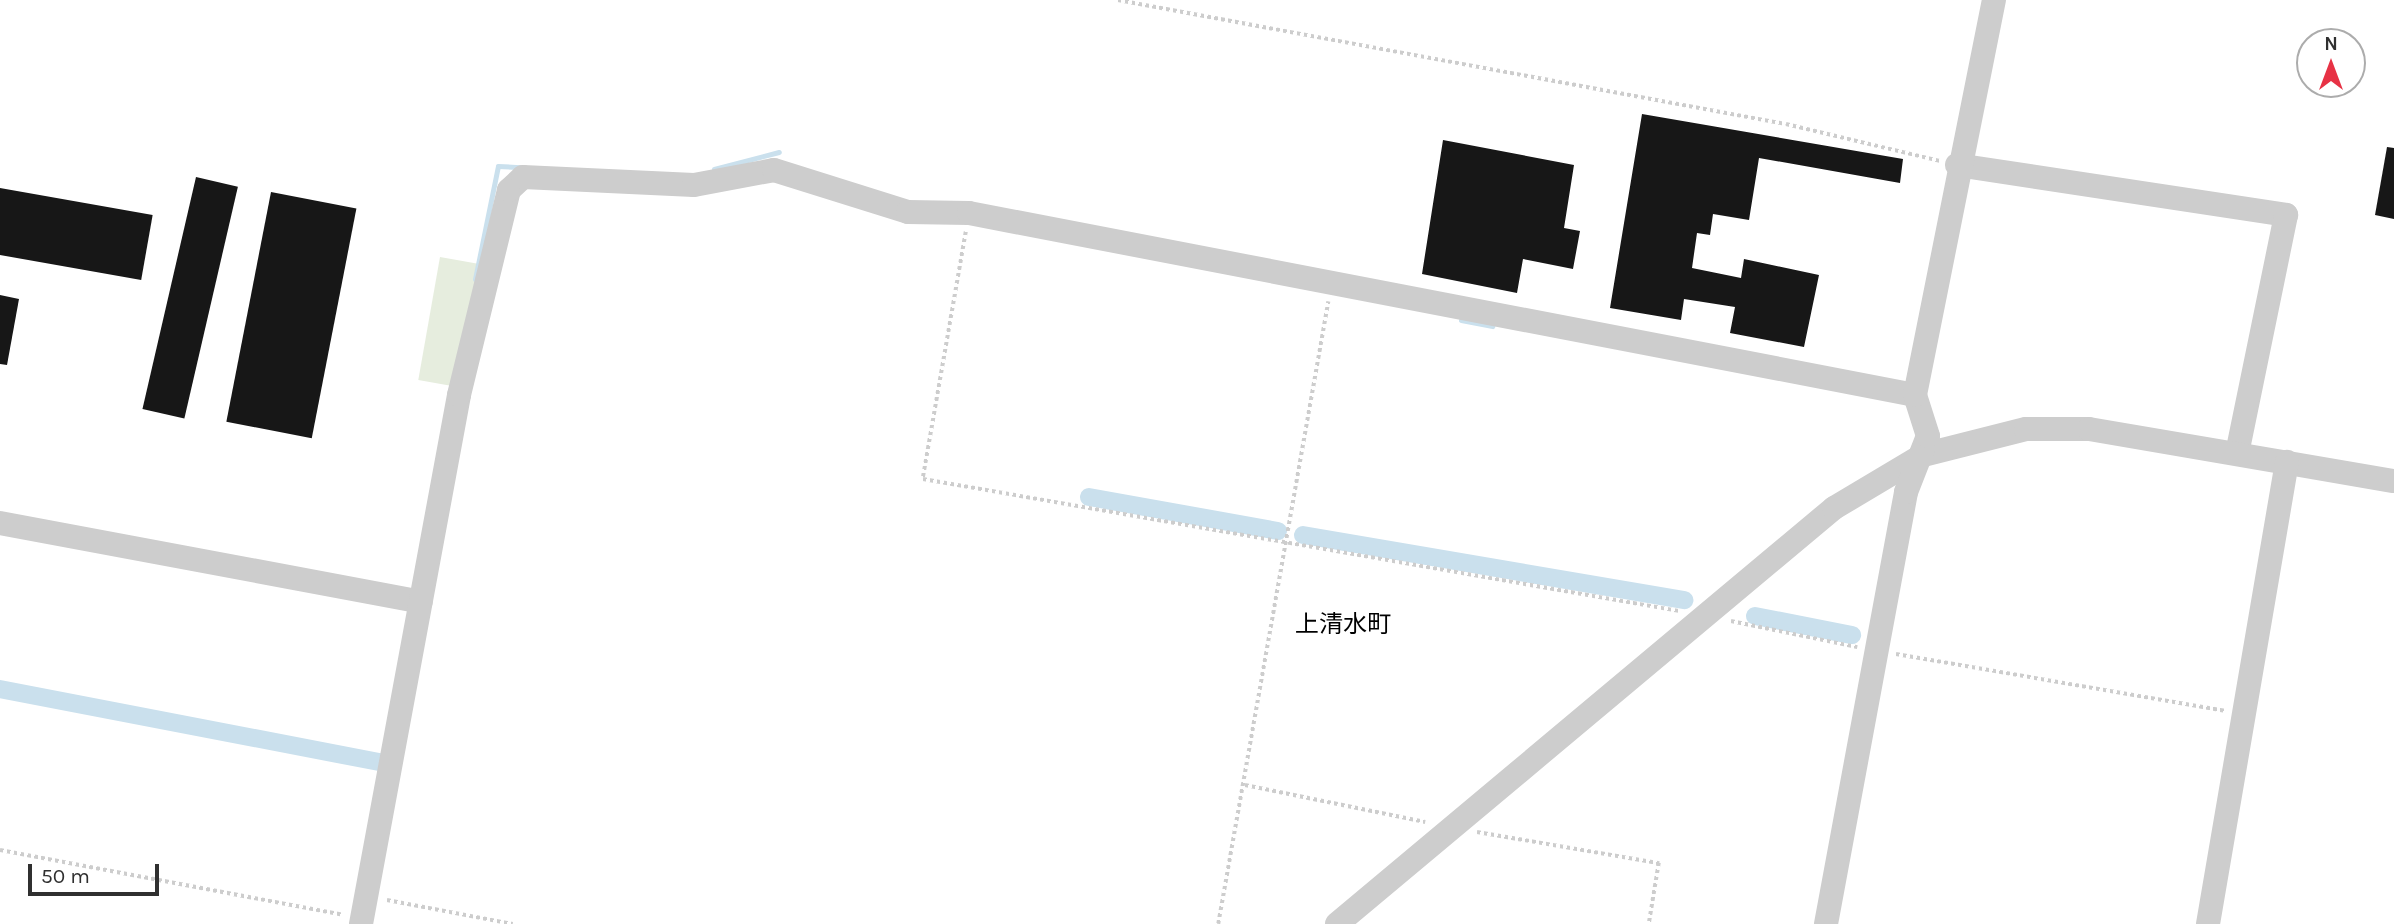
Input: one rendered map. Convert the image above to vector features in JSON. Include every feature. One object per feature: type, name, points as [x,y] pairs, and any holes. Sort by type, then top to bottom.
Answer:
[{"type":"street","points":[[1825,924],[1906,492],[1926,445],[1916,396],[1957,165],[1994,0]]},
{"type":"street","points":[[1957,165],[2286,215],[2237,453]]},
{"type":"street","points":[[364,913],[459,396],[509,190],[523,177],[694,185],[774,170],[908,212],[969,213],[1331,286],[1916,396]]},
{"type":"street","points":[[1337,924],[1702,615],[1833,508],[1926,445],[2026,429],[2089,429],[2394,481]]},
{"type":"street","points":[[2208,924],[2246,715],[2287,462]]},
{"type":"street","points":[[0,523],[421,602]]},
{"type":"path","points":[[1118,0],[1786,124],[1957,165]]},
{"type":"path","points":[[969,213],[923,479],[1702,615],[1876,651],[2246,715]]},
{"type":"path","points":[[1218,924],[1245,785],[1331,286]]},
{"type":"path","points":[[1245,785],[1451,828],[1659,863],[1649,924]]},
{"type":"path","points":[[0,850],[364,913],[513,924]]},
{"type":"green space","points":[[440,257],[479,264],[458,387],[418,380]]},
{"type":"building","points":[[1642,114],[1903,159],[1900,183],[1759,158],[1749,220],[1713,214],[1710,235],[1697,233],[1692,268],[1741,278],[1744,259],[1819,275],[1804,347],[1730,333],[1735,307],[1684,299],[1681,320],[1610,308]]},
{"type":"building","points":[[1443,140],[1574,165],[1564,228],[1580,231],[1573,269],[1523,259],[1517,293],[1422,274]]},
{"type":"building","points":[[2387,147],[2394,148],[2394,219],[2375,215]]},
{"type":"building","points":[[196,177],[238,187],[184,419],[142,409]]},
{"type":"building","points":[[0,188],[153,215],[141,280],[0,255]]},
{"type":"building","points":[[271,192],[356,209],[312,438],[226,422]]},
{"type":"building","points":[[0,295],[19,299],[7,365],[0,364]]},
{"type":"waterway","points":[[714,169],[779,152]]},
{"type":"waterway","points":[[475,279],[498,166],[520,167]]},
{"type":"waterway","points":[[1461,320],[1492,326]]},
{"type":"waterway","points":[[1089,497],[1278,531]]},
{"type":"waterway","points":[[1303,535],[1685,600]]},
{"type":"waterway","points":[[1755,616],[1852,635]]},
{"type":"waterway","points":[[0,689],[383,763]]},
{"type":"district","name":"上清水町","points":[[1343,625]]}]
